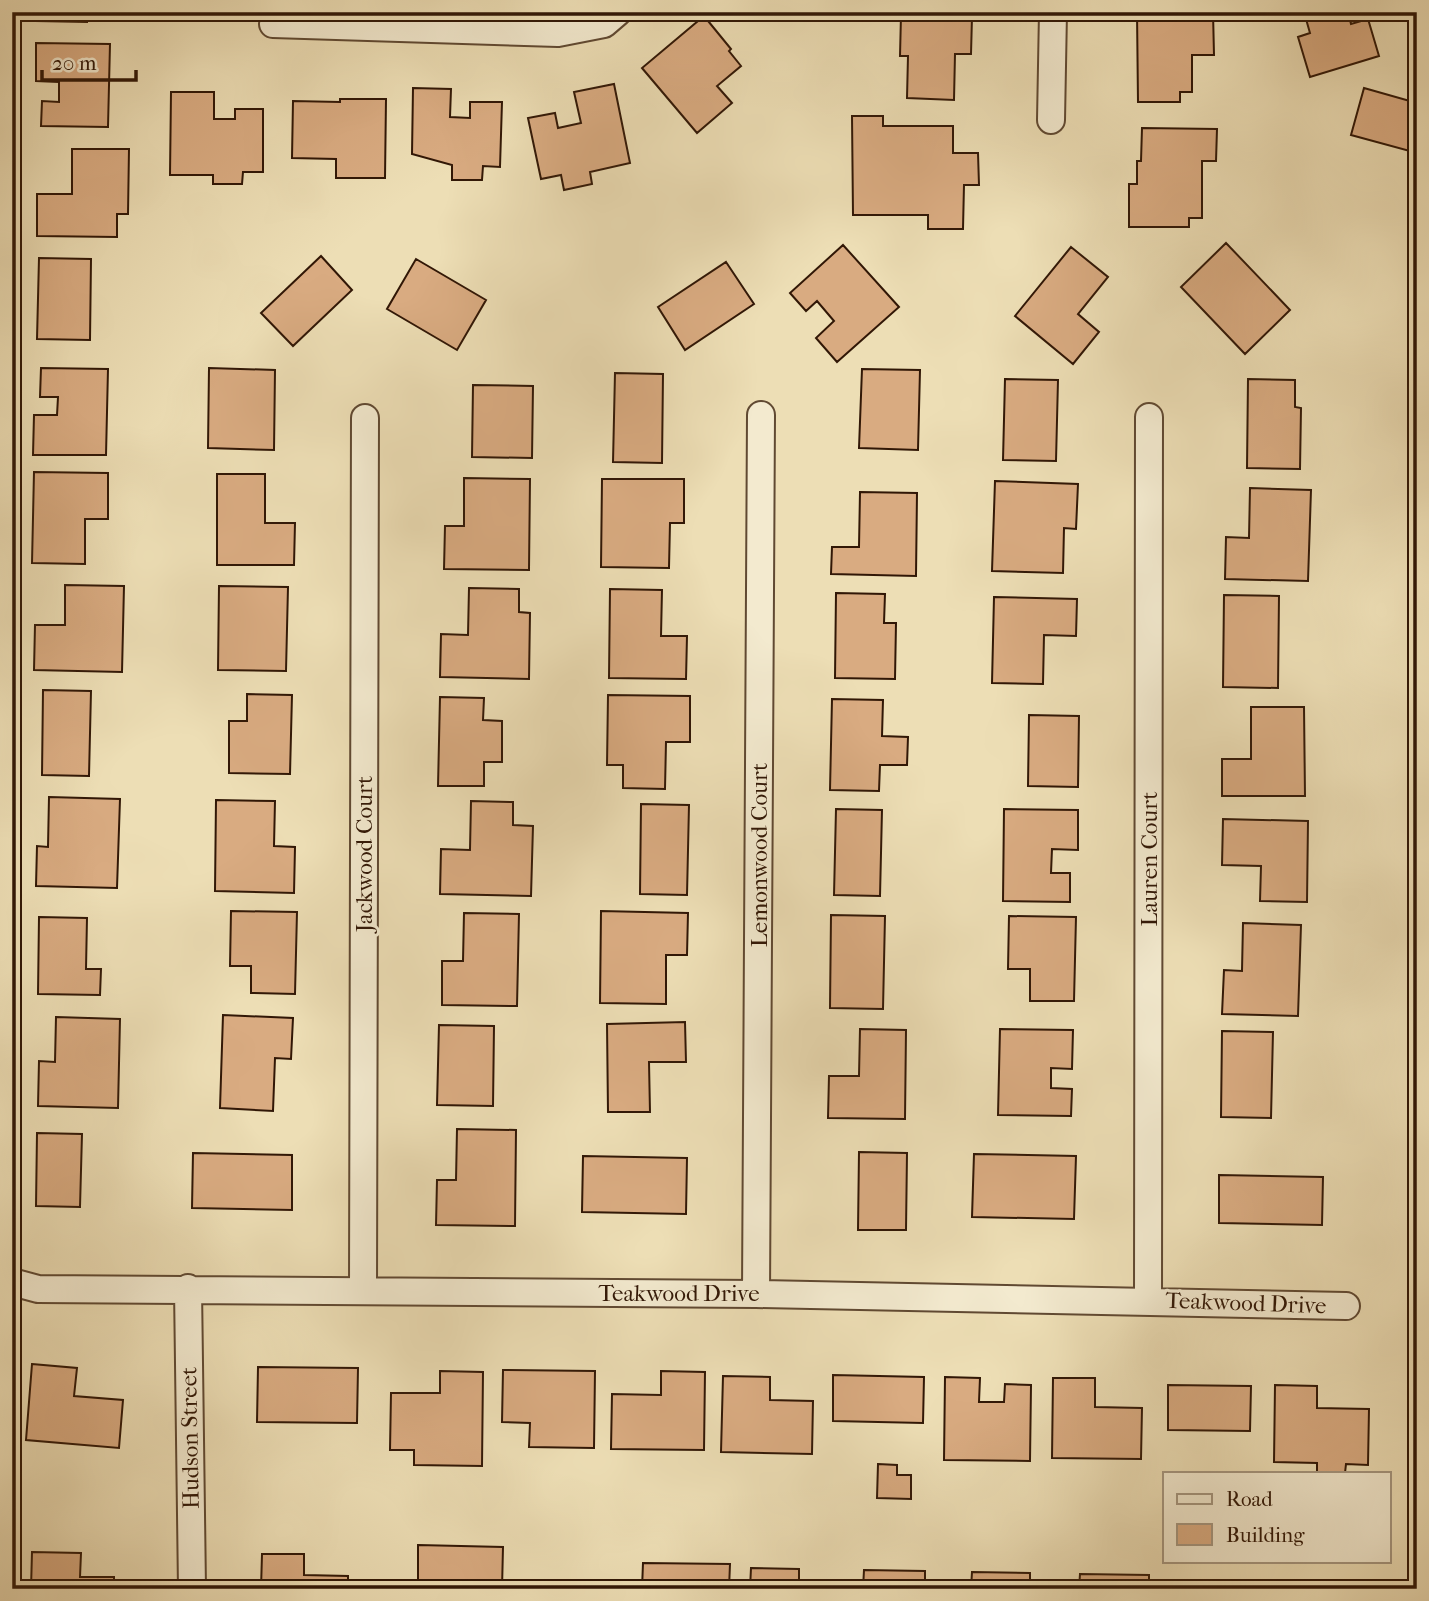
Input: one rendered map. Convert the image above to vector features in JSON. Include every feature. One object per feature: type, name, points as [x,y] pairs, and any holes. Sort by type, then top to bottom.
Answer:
[{"type":"street","points":[[273,24],[558,33],[604,24],[618,12]]},
{"type":"street","points":[[1051,120],[1053,12]]},
{"type":"street","name":"Lemonwood Court","points":[[756,1294],[761,415]]},
{"type":"street","name":"Lauren Court","points":[[1148,1301],[1149,417]]},
{"type":"street","name":"Jackwood Court","points":[[363,1291],[365,418]]},
{"type":"street","name":"Teakwood Drive","points":[[12,1282],[38,1289],[756,1294],[1346,1306]]},
{"type":"street","name":"Hudson Street","points":[[188,1288],[192,1589]]},
{"type":"building","points":[[36,12],[87,12],[87,22],[36,21]]},
{"type":"building","points":[[1137,12],[1213,12],[1214,55],[1192,55],[1192,92],[1180,92],[1180,102],[1138,102]]},
{"type":"building","points":[[1304,12],[1348,12],[1351,24],[1368,19],[1379,56],[1310,77],[1298,37],[1310,33]]},
{"type":"building","points":[[901,15],[972,17],[971,54],[955,54],[954,100],[907,98],[908,56],[900,56]]},
{"type":"building","points":[[704,16],[741,66],[717,86],[732,103],[697,133],[642,68]]},
{"type":"building","points":[[36,43],[110,44],[108,127],[41,126],[42,101],[59,102],[59,82],[36,81]]},
{"type":"building","points":[[614,84],[630,163],[590,172],[592,184],[564,190],[561,175],[541,179],[528,118],[555,113],[558,128],[581,123],[574,92]]},
{"type":"building","points":[[413,88],[451,89],[450,117],[470,118],[470,102],[502,102],[500,167],[483,166],[482,180],[452,180],[452,165],[412,154]]},
{"type":"building","points":[[1364,88],[1417,103],[1417,153],[1351,135]]},
{"type":"building","points":[[171,92],[214,92],[214,119],[235,119],[235,109],[263,109],[263,172],[243,172],[242,184],[213,184],[213,175],[170,175]]},
{"type":"building","points":[[340,99],[386,99],[385,178],[336,178],[336,159],[292,158],[293,101],[340,102]]},
{"type":"building","points":[[852,116],[883,116],[883,126],[953,126],[953,153],[978,153],[979,185],[964,185],[963,229],[928,229],[928,215],[853,215]]},
{"type":"building","points":[[1142,128],[1217,129],[1216,161],[1202,161],[1202,218],[1189,218],[1189,227],[1129,227],[1129,184],[1137,184]]},
{"type":"building","points":[[72,149],[129,149],[128,214],[117,214],[117,237],[37,236],[37,194],[72,194]]},
{"type":"building","points":[[1226,243],[1290,310],[1245,354],[1181,287]]},
{"type":"building","points":[[843,245],[899,307],[837,362],[816,338],[834,321],[817,301],[806,311],[790,293]]},
{"type":"building","points":[[1071,247],[1108,277],[1078,314],[1099,332],[1073,364],[1015,316]]},
{"type":"building","points":[[321,256],[352,290],[293,346],[261,313]]},
{"type":"building","points":[[39,258],[91,259],[90,340],[37,339]]},
{"type":"building","points":[[416,259],[486,300],[457,350],[387,309]]},
{"type":"building","points":[[726,262],[754,304],[685,350],[658,307]]},
{"type":"building","points":[[41,368],[108,369],[106,455],[33,455],[34,415],[57,415],[58,397],[40,397]]},
{"type":"building","points":[[209,368],[275,370],[274,450],[208,448]]},
{"type":"building","points":[[862,369],[920,370],[918,450],[859,448]]},
{"type":"building","points":[[615,373],[663,374],[662,463],[613,462]]},
{"type":"building","points":[[1005,379],[1058,380],[1056,461],[1003,460]]},
{"type":"building","points":[[1248,379],[1295,380],[1295,407],[1301,408],[1300,469],[1247,468]]},
{"type":"building","points":[[473,385],[533,386],[532,458],[472,457]]},
{"type":"building","points":[[34,472],[108,473],[108,519],[85,519],[85,564],[32,563]]},
{"type":"building","points":[[217,474],[265,474],[265,523],[295,523],[294,565],[217,565]]},
{"type":"building","points":[[464,478],[530,479],[529,570],[444,569],[445,526],[464,526]]},
{"type":"building","points":[[602,479],[684,479],[684,523],[670,523],[669,568],[601,567]]},
{"type":"building","points":[[995,481],[1078,484],[1076,529],[1064,528],[1063,573],[992,571]]},
{"type":"building","points":[[1250,488],[1311,490],[1308,581],[1225,579],[1226,537],[1249,538]]},
{"type":"building","points":[[860,492],[917,493],[916,576],[831,574],[832,547],[859,547]]},
{"type":"building","points":[[65,585],[124,586],[122,672],[34,670],[35,625],[65,625]]},
{"type":"building","points":[[219,586],[288,587],[286,671],[218,670]]},
{"type":"building","points":[[469,588],[519,589],[519,612],[530,613],[529,679],[440,677],[441,634],[468,635]]},
{"type":"building","points":[[610,589],[662,590],[661,636],[687,636],[686,679],[609,678]]},
{"type":"building","points":[[836,593],[885,594],[884,623],[896,623],[895,679],[835,678]]},
{"type":"building","points":[[1224,595],[1279,596],[1278,688],[1223,687]]},
{"type":"building","points":[[994,597],[1077,599],[1076,636],[1044,635],[1043,684],[992,683]]},
{"type":"building","points":[[43,690],[91,691],[89,776],[42,775]]},
{"type":"building","points":[[247,694],[292,695],[290,774],[229,773],[229,721],[247,721]]},
{"type":"building","points":[[608,695],[690,696],[690,742],[666,742],[665,789],[623,788],[623,765],[607,765]]},
{"type":"building","points":[[440,697],[484,698],[483,720],[502,721],[502,762],[484,762],[484,786],[438,786]]},
{"type":"building","points":[[832,699],[883,700],[882,736],[908,737],[907,765],[880,765],[879,791],[830,790]]},
{"type":"building","points":[[1251,707],[1304,707],[1305,796],[1222,796],[1222,759],[1251,759]]},
{"type":"building","points":[[1029,715],[1079,716],[1078,787],[1028,786]]},
{"type":"building","points":[[49,797],[120,799],[117,888],[36,886],[37,846],[48,847]]},
{"type":"building","points":[[216,800],[275,801],[274,846],[295,847],[294,893],[215,891]]},
{"type":"building","points":[[471,801],[513,802],[513,825],[533,826],[531,896],[440,894],[441,849],[470,850]]},
{"type":"building","points":[[641,804],[689,805],[687,895],[640,894]]},
{"type":"building","points":[[836,809],[882,810],[880,896],[834,895]]},
{"type":"building","points":[[1004,809],[1078,810],[1078,850],[1052,849],[1051,873],[1070,873],[1070,902],[1003,901]]},
{"type":"building","points":[[1223,819],[1308,821],[1307,902],[1260,901],[1261,866],[1222,865]]},
{"type":"building","points":[[231,911],[297,912],[295,994],[251,993],[251,966],[230,966]]},
{"type":"building","points":[[601,911],[688,913],[687,955],[666,955],[666,1004],[600,1003]]},
{"type":"building","points":[[464,913],[519,914],[517,1006],[442,1005],[442,961],[463,961]]},
{"type":"building","points":[[831,915],[885,916],[883,1009],[830,1008]]},
{"type":"building","points":[[1009,916],[1076,917],[1074,1001],[1030,1001],[1030,969],[1008,969]]},
{"type":"building","points":[[39,917],[87,918],[86,969],[101,969],[100,995],[38,994]]},
{"type":"building","points":[[1243,923],[1301,925],[1298,1016],[1222,1014],[1224,970],[1242,971]]},
{"type":"building","points":[[223,1015],[293,1018],[291,1059],[275,1058],[273,1111],[220,1108]]},
{"type":"building","points":[[56,1017],[120,1019],[118,1108],[38,1106],[39,1061],[55,1062]]},
{"type":"building","points":[[685,1022],[686,1062],[649,1062],[650,1112],[608,1112],[607,1024]]},
{"type":"building","points":[[439,1025],[494,1026],[493,1106],[437,1105]]},
{"type":"building","points":[[860,1029],[906,1030],[905,1119],[828,1118],[829,1076],[859,1076]]},
{"type":"building","points":[[1000,1029],[1073,1030],[1072,1069],[1051,1068],[1051,1088],[1072,1089],[1071,1116],[998,1115]]},
{"type":"building","points":[[1222,1031],[1273,1032],[1271,1118],[1221,1117]]},
{"type":"building","points":[[457,1129],[516,1130],[515,1226],[436,1225],[437,1180],[456,1180]]},
{"type":"building","points":[[37,1133],[82,1134],[80,1207],[36,1206]]},
{"type":"building","points":[[859,1152],[907,1153],[906,1230],[858,1230]]},
{"type":"building","points":[[193,1153],[292,1155],[292,1210],[192,1208]]},
{"type":"building","points":[[974,1154],[1076,1156],[1074,1219],[972,1217]]},
{"type":"building","points":[[583,1156],[687,1158],[686,1214],[582,1212]]},
{"type":"building","points":[[1219,1175],[1323,1177],[1322,1225],[1219,1223]]},
{"type":"building","points":[[32,1364],[77,1368],[74,1396],[123,1400],[119,1448],[26,1440]]},
{"type":"building","points":[[258,1367],[358,1368],[357,1423],[257,1422]]},
{"type":"building","points":[[503,1370],[595,1371],[594,1448],[529,1447],[530,1423],[502,1422]]},
{"type":"building","points":[[440,1371],[483,1372],[482,1466],[414,1465],[414,1450],[390,1450],[391,1393],[440,1393]]},
{"type":"building","points":[[661,1371],[705,1372],[704,1450],[611,1449],[612,1394],[661,1395]]},
{"type":"building","points":[[833,1375],[924,1377],[923,1423],[833,1421]]},
{"type":"building","points":[[723,1376],[770,1377],[770,1400],[813,1401],[812,1454],[721,1452]]},
{"type":"building","points":[[945,1377],[980,1378],[979,1402],[1004,1402],[1005,1384],[1031,1385],[1030,1461],[944,1460]]},
{"type":"building","points":[[1053,1378],[1095,1378],[1095,1407],[1142,1408],[1141,1459],[1052,1458]]},
{"type":"building","points":[[1168,1385],[1251,1386],[1250,1431],[1168,1430]]},
{"type":"building","points":[[1275,1385],[1317,1386],[1317,1408],[1369,1409],[1368,1465],[1346,1464],[1345,1472],[1317,1472],[1317,1463],[1274,1462]]},
{"type":"building","points":[[878,1464],[897,1465],[897,1475],[911,1475],[911,1499],[877,1498]]},
{"type":"building","points":[[418,1545],[503,1547],[502,1589],[418,1589]]},
{"type":"building","points":[[32,1552],[81,1553],[80,1577],[114,1577],[114,1589],[31,1589]]},
{"type":"building","points":[[262,1554],[304,1554],[304,1575],[348,1576],[348,1589],[261,1589]]},
{"type":"building","points":[[643,1563],[730,1564],[729,1589],[642,1589]]},
{"type":"building","points":[[751,1568],[799,1569],[799,1589],[750,1589]]},
{"type":"building","points":[[864,1570],[925,1571],[925,1589],[863,1589]]},
{"type":"building","points":[[972,1572],[1030,1573],[1030,1589],[971,1589]]},
{"type":"building","points":[[1080,1574],[1149,1575],[1149,1589],[1079,1589]]},
{"type":"building","points":[[1308,1585],[1397,1587],[1397,1589],[1308,1589]]}]
